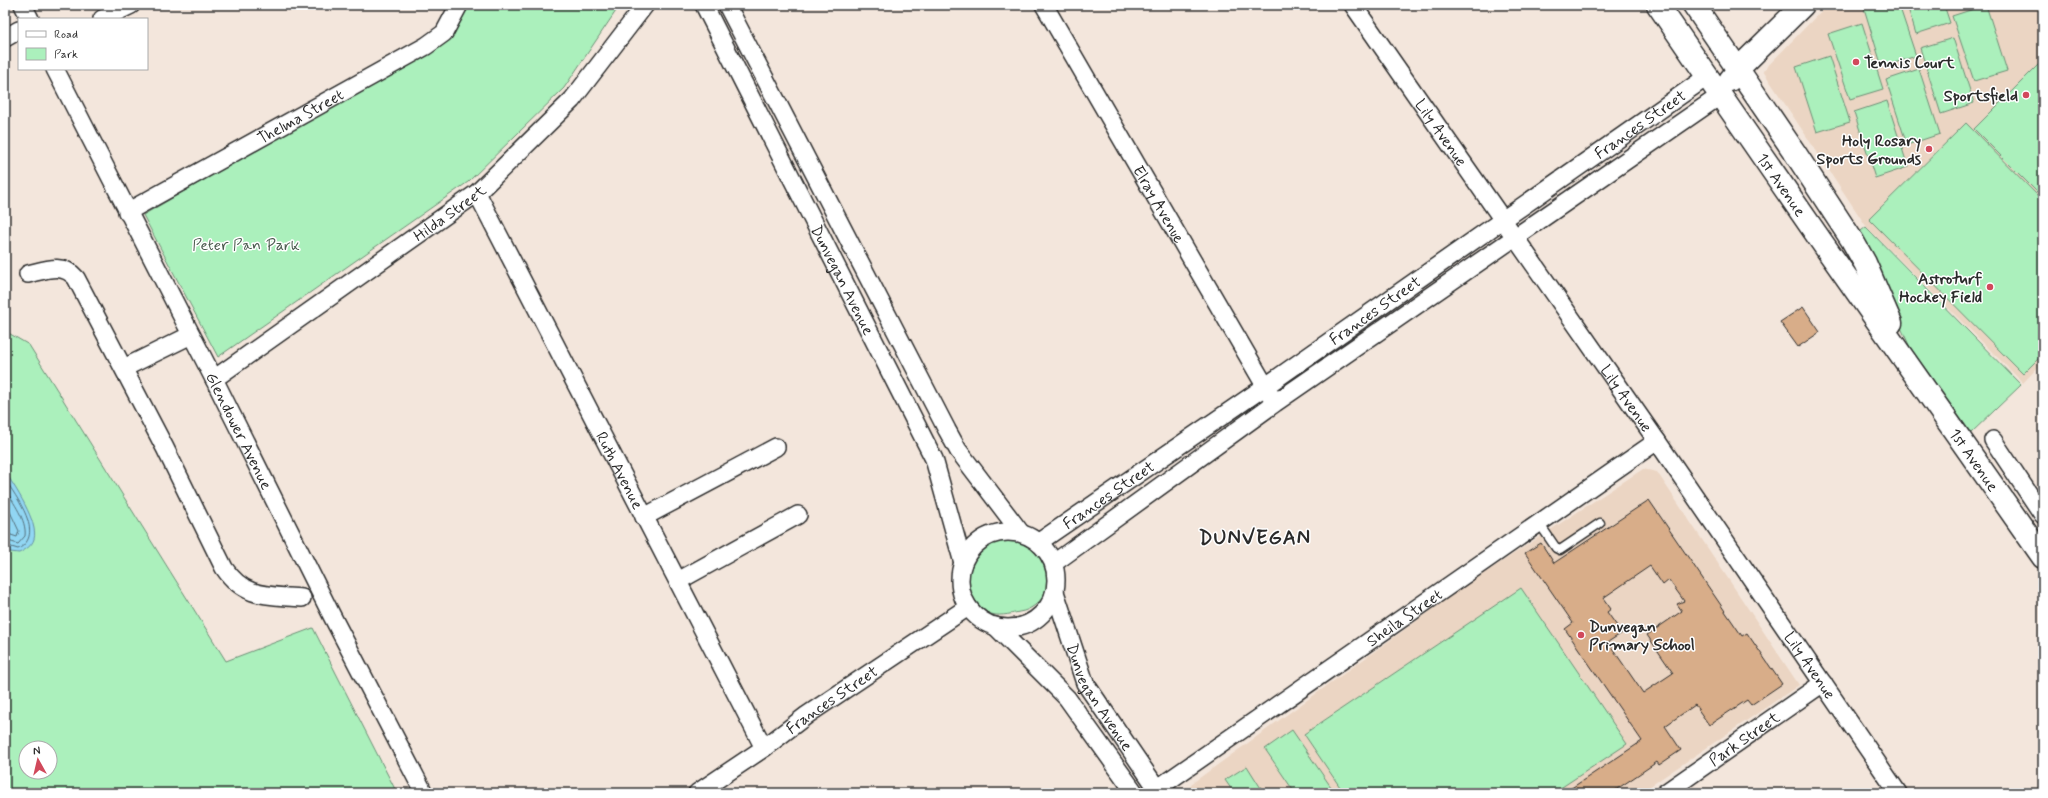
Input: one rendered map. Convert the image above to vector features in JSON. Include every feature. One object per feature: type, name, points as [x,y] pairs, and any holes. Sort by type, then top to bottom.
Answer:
[{"type":"main road","name":"1st Avenue","points":[[1658,5],[1821,241],[1908,362],[2043,557]]},
{"type":"main road","name":"1st Avenue","points":[[1694,5],[1855,245],[1865,263],[1908,362]]},
{"type":"main road","points":[[1721,95],[1738,69],[1803,5]]},
{"type":"main road","points":[[1708,76],[1738,69]]},
{"type":"street","points":[[23,5],[30,18]]},
{"type":"street","points":[[104,18],[131,5]]},
{"type":"street","name":"Thelma Street","points":[[127,212],[426,46],[444,33],[459,5]]},
{"type":"street","name":"Hilda Street","points":[[214,379],[477,193],[572,100],[645,5]]},
{"type":"street","name":"Dunvegan Avenue","points":[[704,5],[778,154],[934,459],[963,563]]},
{"type":"street","name":"Dunvegan Avenue","points":[[727,5],[958,450],[1021,533]]},
{"type":"street","name":"Elray Avenue","points":[[1044,5],[1275,403]]},
{"type":"street","name":"Lily Avenue","points":[[1353,5],[1657,441],[1898,793]]},
{"type":"street","points":[[5,38],[18,31]]},
{"type":"street","name":"Glendower Avenue","points":[[56,70],[214,379],[332,616],[424,793]]},
{"type":"street","name":"Frances Street","points":[[1039,542],[1266,386],[1708,76]]},
{"type":"street","name":"Frances Street","points":[[1054,563],[1275,403],[1721,95]]},
{"type":"street","points":[[778,154],[799,144]]},
{"type":"street","name":"Ruth Avenue","points":[[477,193],[764,748]]},
{"type":"street","points":[[828,252],[850,241]]},
{"type":"street","points":[[28,274],[55,267],[72,273],[124,368],[224,568],[232,580],[245,590],[256,594],[302,598]]},
{"type":"street","points":[[124,368],[191,335]]},
{"type":"street","points":[[884,361],[906,350]]},
{"type":"street","name":"1st Avenue","points":[[1993,440],[2043,515]]},
{"type":"street","name":"Sheila Street","points":[[1156,792],[1657,441]]},
{"type":"street","points":[[644,516],[776,447]]},
{"type":"street","points":[[934,459],[958,450]]},
{"type":"street","points":[[678,581],[798,515]]},
{"type":"street","points":[[1006,532],[1021,533],[1039,542],[1048,552],[1054,563],[1057,578],[1056,592],[1049,606],[1039,617],[1026,625],[1010,628],[995,626],[975,616],[968,607],[962,593],[960,578],[963,563],[970,550],[980,540],[993,534],[1006,532]]},
{"type":"street","name":"Dunvegan Avenue","points":[[1056,592],[1085,683],[1156,792]]},
{"type":"street","name":"Frances Street","points":[[697,793],[764,748],[807,715],[968,607]]},
{"type":"street","name":"Dunvegan Avenue","points":[[995,626],[1067,698],[1135,793]]},
{"type":"street","points":[[1067,698],[1085,683]]},
{"type":"street","name":"Park Street","points":[[1665,793],[1823,683]]},
{"type":"lane","points":[[1540,523],[1556,548],[1560,550],[1600,523]]},
{"type":"shaded area","name":"Holy Rosary Sports Grounds","points":[[1827,5],[2043,5],[2043,362],[2023,383],[1866,226],[1763,71]]},
{"type":"shaded area","name":"Dunvegan Primary School","points":[[1643,469],[1657,472],[1799,685],[1640,793],[1190,793],[1191,784],[1468,584]]},
{"type":"green space","name":"Peter Pan Park","points":[[468,5],[620,5],[564,88],[468,182],[218,357],[143,215],[446,40]]},
{"type":"green space","points":[[1863,5],[1899,5],[1916,56],[1882,67]]},
{"type":"green space","points":[[1907,5],[1944,5],[1950,23],[1916,34]]},
{"type":"green space","points":[[1986,5],[2007,71],[1974,81],[1952,16]]},
{"type":"green space","points":[[1862,23],[1883,89],[1850,99],[1828,34]]},
{"type":"green space","points":[[1953,38],[1974,103],[1941,114],[1920,48]]},
{"type":"green space","points":[[1829,56],[1850,122],[1817,132],[1796,67]]},
{"type":"green space","name":"Sportsfield","points":[[2043,60],[2043,198],[1974,129]]},
{"type":"green space","points":[[1919,69],[1940,134],[1907,145],[1886,80]]},
{"type":"green space","points":[[1887,101],[1908,167],[1875,178],[1854,112]]},
{"type":"green space","name":"Astroturf Hockey Field","points":[[1966,123],[2043,201],[2043,354],[2023,374],[1869,219]]},
{"type":"green space","points":[[1866,227],[2021,385],[1971,433],[1910,347],[1857,234]]},
{"type":"green space","points":[[5,331],[29,345],[226,661],[313,628],[397,793],[5,793]]},
{"type":"green space","points":[[999,540],[1018,540],[1027,544],[1038,555],[1045,568],[1047,583],[1045,594],[1043,598],[1031,608],[1024,611],[1003,615],[991,614],[979,606],[971,592],[968,576],[971,561],[984,548]]},
{"type":"green space","points":[[1521,588],[1627,744],[1553,793],[1344,793],[1304,734]]},
{"type":"green space","points":[[1292,730],[1331,787],[1322,793],[1295,793],[1265,749]]},
{"type":"green space","points":[[1247,766],[1264,793],[1234,793],[1225,780]]},
{"type":"water","points":[[5,472],[25,504],[35,532],[32,544],[19,553],[10,552],[5,547]]},
{"type":"building","points":[[1803,307],[1820,332],[1798,347],[1780,322]]},
{"type":"building","points":[[1649,500],[1742,636],[1747,633],[1782,684],[1751,705],[1747,700],[1709,725],[1695,705],[1665,726],[1681,750],[1659,765],[1657,762],[1611,793],[1564,793],[1642,741],[1565,629],[1573,623],[1525,553],[1541,543],[1554,563]],"holes":[[[1650,566],[1663,585],[1669,580],[1684,601],[1677,604],[1682,611],[1647,635],[1673,673],[1643,693],[1608,642],[1622,633],[1607,612],[1611,609],[1603,598]]]},
{"type":"place","name":"Tennis Court","points":[[1856,62]]},
{"type":"place","name":"Sportsfield","points":[[2026,95]]},
{"type":"place","name":"Holy Rosary Sports Grounds","points":[[1929,149]]},
{"type":"place","name":"Astroturf Hockey Field","points":[[1990,287]]},
{"type":"place","name":"Dunvegan Primary School","points":[[1581,635]]},
{"type":"district","name":"DUNVEGAN","points":[[1255,537]]}]
